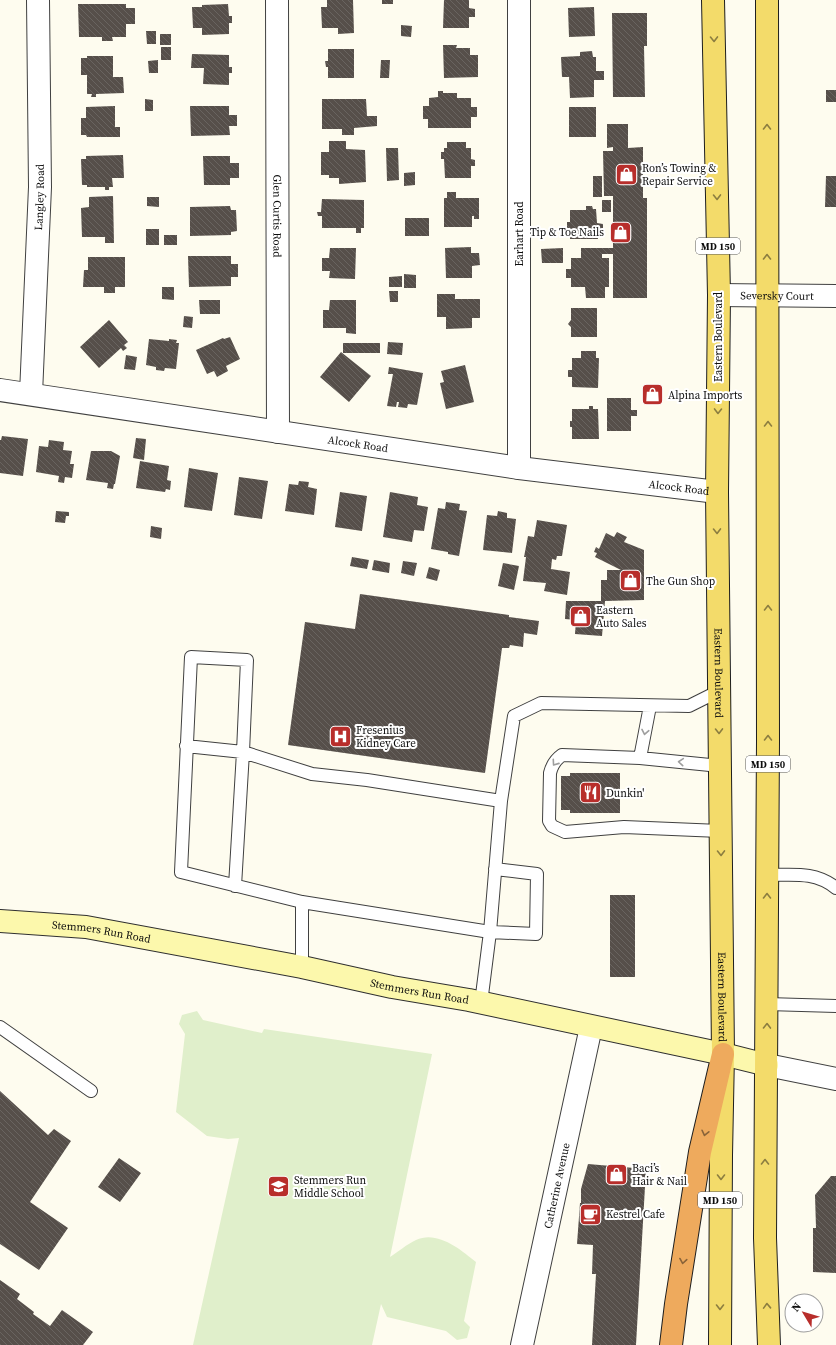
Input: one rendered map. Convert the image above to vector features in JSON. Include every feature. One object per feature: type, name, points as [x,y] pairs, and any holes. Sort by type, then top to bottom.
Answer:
[{"type":"highway","points":[[672,1345],[676,1304],[700,1152],[723,1054]]},
{"type":"main road","name":"Eastern Boulevard","points":[[713,0],[719,295],[717,492],[723,1054],[720,1345]]},
{"type":"main road","name":"MD 150","points":[[767,0],[767,1065],[765,1238],[769,1345]]},
{"type":"main road","name":"Stemmers Run Road","points":[[0,921],[86,927],[302,967],[392,987],[481,1003],[591,1026],[723,1054],[767,1065]]},
{"type":"street","name":"Langley Road","points":[[31,394],[40,187],[38,0]]},
{"type":"street","name":"Glen Curtis Road","points":[[277,0],[278,432]]},
{"type":"street","name":"Earhart Road","points":[[519,0],[519,468]]},
{"type":"street","name":"Seversky Court","points":[[719,295],[836,296]]},
{"type":"street","name":"Alcock Road","points":[[0,390],[519,468],[717,492]]},
{"type":"street","name":"Catherine Avenue","points":[[522,1345],[591,1026]]},
{"type":"street","name":"Stemmers Run Road","points":[[767,1065],[836,1079]]},
{"type":"lane","points":[[235,886],[247,660],[191,657],[181,872],[235,886],[302,902],[490,932],[536,934],[537,874],[495,869]]},
{"type":"lane","points":[[481,1003],[490,932],[501,801],[514,716],[542,703],[689,706],[719,691]]},
{"type":"lane","points":[[640,758],[650,706]]},
{"type":"lane","points":[[186,746],[243,752],[312,774],[367,780],[501,801]]},
{"type":"lane","points":[[720,766],[640,758],[562,755],[552,766],[550,773],[549,821],[552,826],[565,832],[624,826],[720,831]]},
{"type":"lane","points":[[767,875],[814,876],[824,879],[836,888]]},
{"type":"lane","points":[[302,902],[302,967]]},
{"type":"lane","points":[[767,1004],[836,1006]]},
{"type":"lane","points":[[0,1027],[91,1091]]},
{"type":"green space","points":[[197,1011],[203,1020],[262,1033],[264,1029],[432,1054],[390,1257],[416,1240],[432,1237],[448,1242],[476,1262],[464,1321],[470,1327],[467,1338],[457,1340],[446,1331],[387,1317],[381,1304],[372,1345],[193,1345],[239,1138],[228,1139],[207,1136],[176,1112],[185,1034],[179,1024],[182,1015]]},
{"type":"building","points":[[327,0],[353,0],[354,33],[338,34],[338,28],[322,28],[321,7],[327,7]]},
{"type":"building","points":[[382,0],[393,0],[393,4],[382,4]]},
{"type":"building","points":[[444,0],[469,0],[469,8],[475,9],[475,17],[469,17],[469,28],[443,28]]},
{"type":"building","points":[[78,4],[126,4],[126,8],[135,8],[135,24],[126,24],[126,37],[112,37],[113,41],[102,41],[102,37],[79,37]]},
{"type":"building","points":[[228,4],[229,16],[232,16],[232,23],[229,23],[229,34],[202,35],[202,28],[193,28],[192,7]]},
{"type":"building","points":[[594,7],[595,36],[569,37],[568,8]]},
{"type":"building","points":[[612,13],[647,13],[647,46],[644,46],[645,97],[613,97]]},
{"type":"building","points":[[401,25],[412,26],[411,37],[401,36]]},
{"type":"building","points":[[146,31],[156,31],[156,44],[147,44]]},
{"type":"building","points":[[160,34],[171,34],[171,45],[160,45]]},
{"type":"building","points":[[443,45],[457,45],[456,48],[470,48],[470,55],[478,55],[478,77],[444,78]]},
{"type":"building","points":[[161,47],[171,47],[171,60],[161,60]]},
{"type":"building","points":[[328,49],[354,49],[354,78],[328,78],[328,67],[326,67],[325,61],[328,61]]},
{"type":"building","points":[[592,51],[593,57],[596,57],[596,71],[604,71],[604,80],[594,80],[594,97],[570,98],[569,77],[562,77],[561,57],[580,56],[580,52]]},
{"type":"building","points":[[192,54],[229,55],[229,67],[232,67],[232,73],[229,73],[229,85],[203,84],[204,68],[191,68]]},
{"type":"building","points":[[87,56],[113,56],[113,77],[123,77],[124,93],[96,94],[96,97],[91,97],[92,94],[87,94],[87,75],[81,75],[81,58],[87,58]]},
{"type":"building","points":[[158,60],[158,73],[149,73],[148,61]]},
{"type":"building","points":[[381,60],[390,60],[389,78],[380,78]]},
{"type":"building","points":[[826,90],[836,90],[836,102],[826,102]]},
{"type":"building","points":[[438,91],[443,91],[443,93],[457,93],[457,98],[471,98],[471,107],[477,107],[477,117],[471,117],[471,128],[428,128],[428,119],[423,119],[423,106],[429,106],[429,98],[438,97]]},
{"type":"building","points":[[145,99],[153,100],[153,111],[145,111]]},
{"type":"building","points":[[322,99],[366,99],[367,116],[377,116],[377,126],[354,128],[354,135],[342,135],[342,129],[322,129]]},
{"type":"building","points":[[115,106],[115,127],[120,127],[120,137],[87,137],[86,135],[81,135],[81,118],[86,118],[86,107]]},
{"type":"building","points":[[190,106],[229,106],[229,115],[237,115],[237,126],[229,126],[230,135],[191,136]]},
{"type":"building","points":[[569,107],[596,107],[596,137],[569,137]]},
{"type":"building","points":[[607,124],[628,124],[628,148],[643,147],[643,198],[647,198],[647,298],[613,298],[613,254],[602,254],[602,258],[609,258],[609,287],[605,287],[605,298],[586,298],[585,287],[571,287],[571,278],[566,278],[566,269],[571,269],[571,258],[581,258],[581,248],[613,248],[613,196],[604,196],[603,151],[613,151],[613,147],[607,148]]},
{"type":"building","points":[[329,141],[346,141],[346,149],[365,150],[366,182],[339,184],[339,178],[329,178],[329,175],[321,175],[321,152],[329,152]]},
{"type":"building","points":[[447,142],[466,142],[466,148],[471,148],[471,159],[475,160],[475,166],[471,166],[471,178],[445,178],[444,159],[441,159],[441,152],[444,152],[444,148],[447,148]]},
{"type":"building","points":[[386,148],[398,148],[399,180],[387,181]]},
{"type":"building","points":[[123,155],[124,178],[112,178],[113,187],[109,187],[109,190],[105,190],[105,187],[87,187],[87,185],[82,185],[81,159],[86,159],[86,156]]},
{"type":"building","points":[[203,156],[230,156],[230,163],[239,163],[239,178],[230,178],[230,185],[204,185]]},
{"type":"building","points":[[415,172],[415,185],[404,186],[404,173]]},
{"type":"building","points":[[593,176],[602,176],[602,197],[593,197]]},
{"type":"building","points":[[826,176],[836,176],[836,207],[825,207]]},
{"type":"building","points":[[447,192],[456,192],[456,198],[479,198],[479,219],[474,219],[474,216],[472,216],[472,227],[444,227],[444,198],[447,198]]},
{"type":"building","points":[[113,196],[114,243],[105,243],[105,237],[82,237],[81,208],[89,207],[89,197]]},
{"type":"building","points":[[147,197],[159,197],[159,207],[147,206]]},
{"type":"building","points":[[322,199],[364,200],[364,228],[361,228],[361,233],[356,233],[356,228],[322,228],[322,216],[318,216],[317,212],[321,212]]},
{"type":"building","points":[[602,200],[611,200],[611,212],[602,212]]},
{"type":"building","points":[[230,206],[231,210],[236,210],[237,231],[231,232],[231,235],[190,236],[190,207]]},
{"type":"building","points":[[586,206],[592,206],[593,209],[596,209],[597,223],[603,224],[603,230],[597,230],[598,239],[570,239],[570,228],[567,228],[567,222],[570,222],[570,210],[586,210]]},
{"type":"building","points":[[405,218],[429,218],[429,236],[405,236]]},
{"type":"building","points":[[146,229],[159,229],[159,245],[146,245]]},
{"type":"building","points":[[164,235],[177,235],[177,245],[164,245]]},
{"type":"building","points":[[471,247],[471,253],[479,253],[480,265],[472,266],[472,278],[446,278],[445,248]]},
{"type":"building","points":[[330,248],[356,248],[355,279],[329,278],[330,271],[322,271],[322,258],[329,258]]},
{"type":"building","points":[[563,248],[563,263],[542,263],[541,249]]},
{"type":"building","points":[[188,256],[231,256],[231,264],[238,264],[238,277],[231,277],[231,286],[189,287]]},
{"type":"building","points":[[88,257],[125,257],[125,287],[115,287],[115,293],[104,293],[104,287],[83,287],[84,270],[88,270]]},
{"type":"building","points":[[404,274],[416,275],[416,288],[404,288]]},
{"type":"building","points":[[402,276],[402,287],[389,287],[389,277]]},
{"type":"building","points":[[162,287],[174,287],[174,300],[162,299]]},
{"type":"building","points":[[389,291],[398,291],[398,302],[390,302]]},
{"type":"building","points":[[437,294],[455,294],[455,299],[480,299],[480,318],[472,318],[472,328],[446,329],[446,317],[437,317]]},
{"type":"building","points":[[199,300],[220,300],[220,314],[200,314]]},
{"type":"building","points":[[330,300],[356,300],[356,334],[346,333],[346,328],[323,328],[323,310],[329,310]]},
{"type":"building","points":[[571,308],[597,308],[597,337],[571,337],[571,327],[568,324],[571,320]]},
{"type":"building","points":[[184,316],[193,317],[192,328],[183,327]]},
{"type":"building","points":[[109,320],[128,342],[124,345],[127,348],[123,351],[121,348],[99,368],[80,347]]},
{"type":"building","points":[[230,337],[240,359],[226,366],[228,371],[217,377],[214,371],[207,374],[196,350],[223,338]]},
{"type":"building","points":[[149,339],[169,341],[169,339],[177,340],[176,343],[179,343],[176,369],[165,368],[164,371],[156,370],[156,367],[146,365]]},
{"type":"building","points":[[388,342],[403,343],[402,355],[387,354]]},
{"type":"building","points":[[343,343],[380,343],[380,353],[343,353]]},
{"type":"building","points":[[581,351],[596,351],[596,358],[599,358],[598,388],[572,387],[572,377],[568,377],[568,370],[572,370],[572,358],[581,358]]},
{"type":"building","points":[[341,352],[371,376],[349,402],[320,377]]},
{"type":"building","points":[[126,355],[137,357],[135,370],[124,369]]},
{"type":"building","points":[[465,365],[474,402],[446,409],[440,383],[444,382],[441,371]]},
{"type":"building","points":[[389,367],[423,373],[417,405],[408,404],[407,408],[398,407],[399,402],[397,402],[396,407],[387,406],[393,374],[388,374]]},
{"type":"building","points":[[607,398],[631,398],[631,410],[637,410],[637,416],[631,416],[631,431],[607,431]]},
{"type":"building","points":[[589,406],[593,406],[593,409],[598,409],[599,439],[572,439],[572,427],[570,427],[570,421],[572,421],[572,409],[589,409]]},
{"type":"building","points":[[2,436],[28,439],[23,476],[0,473],[0,440]]},
{"type":"building","points":[[136,438],[146,439],[144,460],[133,458]]},
{"type":"building","points":[[49,440],[64,442],[63,450],[72,451],[70,464],[74,464],[72,478],[65,477],[64,483],[58,482],[59,476],[36,472],[39,446],[48,447]]},
{"type":"building","points":[[91,451],[111,451],[120,456],[113,489],[107,488],[108,483],[86,480]]},
{"type":"building","points":[[140,461],[169,466],[167,480],[171,481],[170,490],[166,489],[165,492],[136,488]]},
{"type":"building","points":[[189,468],[218,473],[212,511],[184,507]]},
{"type":"building","points":[[239,477],[268,481],[262,519],[234,515]]},
{"type":"building","points":[[299,481],[309,482],[308,487],[317,489],[314,515],[285,511],[289,484],[298,485]]},
{"type":"building","points":[[340,492],[367,496],[362,531],[335,527]]},
{"type":"building","points":[[390,492],[418,497],[417,505],[428,507],[424,531],[414,530],[412,542],[383,537]]},
{"type":"building","points":[[446,502],[460,504],[459,510],[467,511],[459,556],[448,554],[448,552],[431,549],[438,508],[445,509]]},
{"type":"building","points":[[56,511],[69,512],[69,516],[66,516],[65,523],[55,522]]},
{"type":"building","points":[[498,511],[507,513],[507,518],[516,519],[512,553],[483,550],[487,515],[497,516]]},
{"type":"building","points":[[537,520],[567,525],[562,556],[557,556],[556,560],[552,559],[551,569],[570,572],[567,595],[544,591],[546,583],[523,581],[526,557],[524,557],[528,536],[534,537]]},
{"type":"building","points":[[151,526],[162,528],[161,539],[150,537]]},
{"type":"building","points":[[617,532],[627,537],[624,542],[644,550],[644,600],[605,601],[602,636],[575,634],[576,620],[565,619],[566,601],[601,601],[601,580],[607,580],[607,570],[621,570],[595,557],[597,553],[594,552],[596,547],[599,549],[606,533],[614,537]]},
{"type":"building","points":[[352,557],[369,560],[367,569],[350,566]]},
{"type":"building","points":[[374,560],[390,563],[389,573],[372,570]]},
{"type":"building","points":[[403,561],[417,563],[414,576],[401,573]]},
{"type":"building","points":[[503,563],[519,566],[514,590],[498,586]]},
{"type":"building","points":[[429,567],[440,570],[437,581],[426,578]]},
{"type":"building","points":[[360,594],[509,615],[509,617],[539,621],[537,635],[524,633],[523,647],[510,645],[509,648],[502,648],[485,773],[288,745],[305,622],[355,629]]},
{"type":"building","name":"Dunkin'","points":[[570,773],[620,773],[620,813],[570,813],[570,810],[561,810],[561,776],[570,776]]},
{"type":"building","points":[[610,895],[635,895],[635,977],[610,977]]},
{"type":"building","points":[[0,1091],[48,1135],[54,1129],[71,1141],[30,1202],[68,1228],[39,1270],[0,1244]]},
{"type":"building","points":[[119,1158],[141,1173],[120,1202],[98,1187]]},
{"type":"building","points":[[588,1164],[646,1169],[636,1345],[592,1345],[596,1274],[592,1274],[593,1245],[577,1244],[581,1189]]},
{"type":"building","points":[[831,1176],[836,1176],[836,1273],[813,1272],[813,1228],[816,1228],[815,1195]]},
{"type":"building","points":[[0,1280],[20,1294],[17,1299],[34,1312],[33,1314],[50,1326],[62,1310],[93,1332],[83,1345],[0,1345]]},
{"type":"place","name":"Ron’s Towing & Repair Service","points":[[626,174]]},
{"type":"place","name":"Tip & Toe Nails","points":[[620,232]]},
{"type":"place","name":"Alpina Imports","points":[[653,395]]},
{"type":"place","name":"The Gun Shop","points":[[630,581]]},
{"type":"place","name":"Eastern Auto Sales","points":[[581,616]]},
{"type":"place","name":"Fresenius Kidney Care","points":[[340,736]]},
{"type":"place","name":"Dunkin'","points":[[591,793]]},
{"type":"place","name":"Baci’s Hair & Nail","points":[[616,1174]]},
{"type":"place","name":"Stemmers Run Middle School","points":[[279,1186]]},
{"type":"place","name":"Kestrel Cafe","points":[[591,1214]]}]
